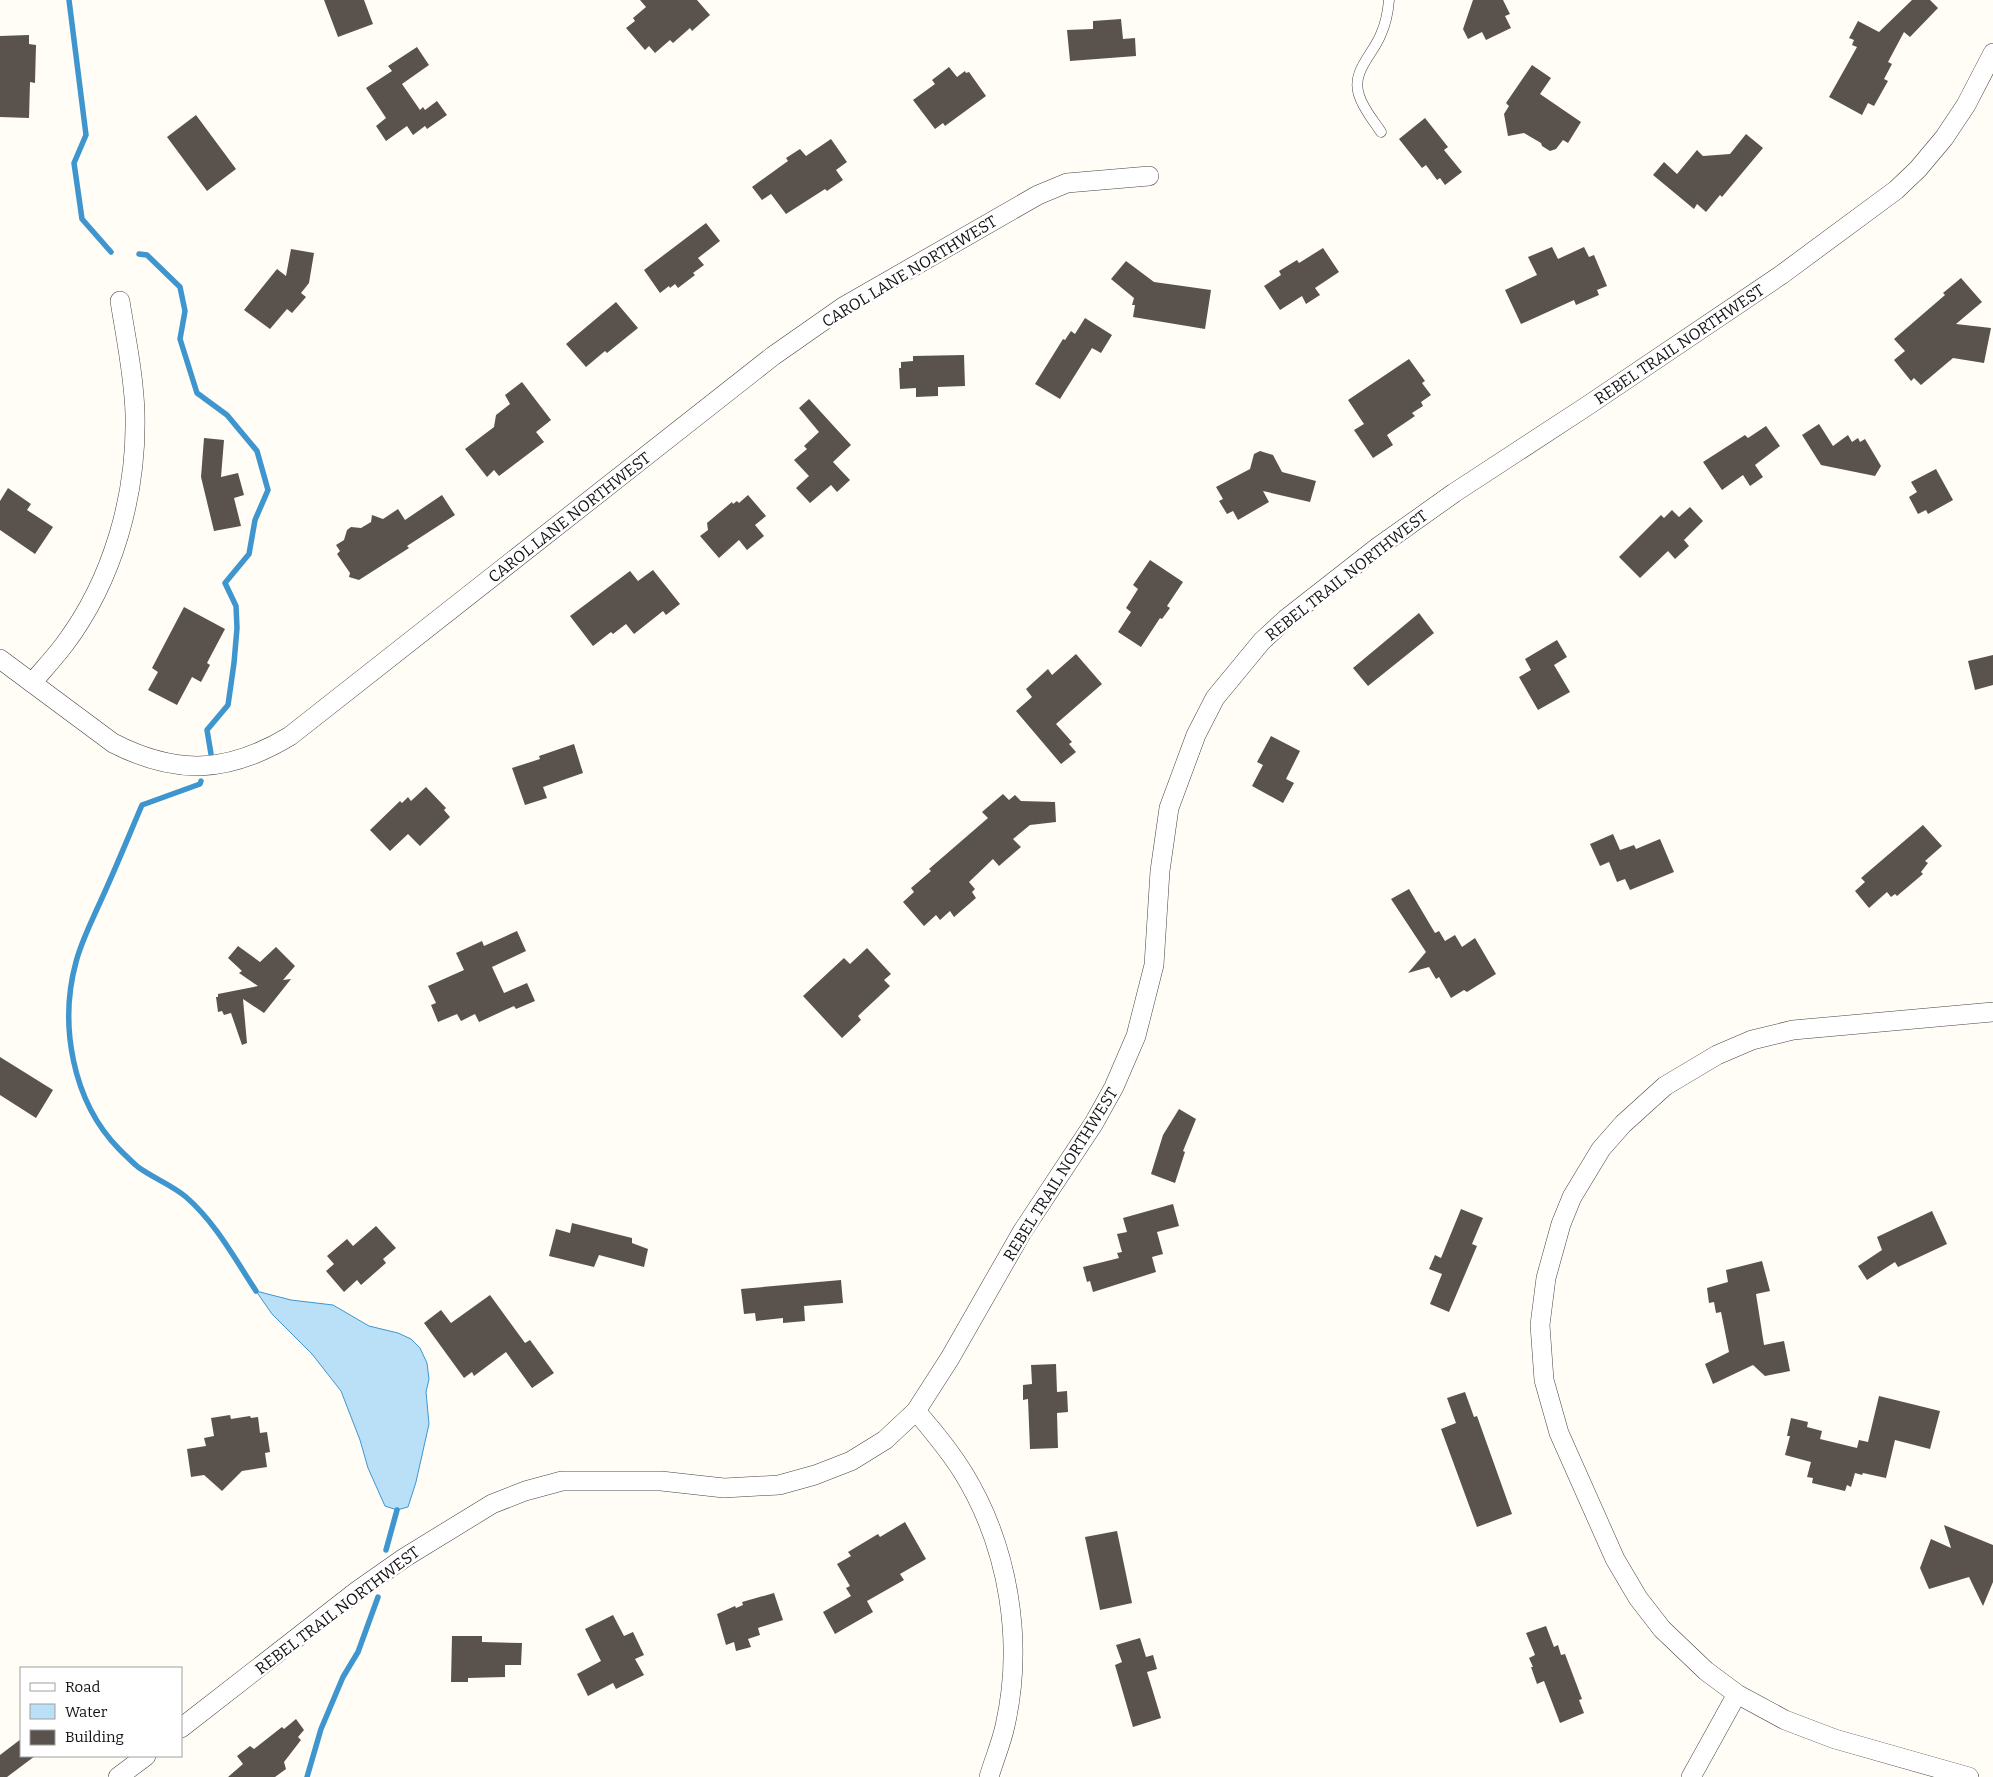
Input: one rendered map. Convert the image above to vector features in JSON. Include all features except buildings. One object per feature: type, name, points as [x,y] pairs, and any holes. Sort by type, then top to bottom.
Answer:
[{"type":"street","name":"REBEL TRAIL NORTHWEST","points":[[182,1727],[357,1591],[404,1558],[492,1504],[525,1491],[562,1481],[661,1481],[724,1488],[779,1484],[815,1475],[852,1461],[886,1440],[916,1411],[950,1358],[1022,1232],[1094,1123],[1114,1087],[1136,1036],[1154,965],[1160,871],[1169,808],[1196,735],[1215,698],[1262,641],[1286,619],[1378,547],[1454,492],[1587,406],[1781,275],[1896,190],[1918,169],[1944,138],[1966,105],[1993,53]]},
{"type":"street","name":"CAROL LANE NORTHWEST","points":[[0,659],[113,743],[132,753],[181,766],[208,766],[235,762],[266,751],[290,736],[773,356],[843,307],[1038,195],[1067,183],[1149,176]]},
{"type":"street","points":[[32,683],[64,644],[91,602],[112,556],[127,508],[134,458],[135,414],[120,302]]},
{"type":"street","points":[[1968,1777],[1835,1739],[1785,1720],[1737,1694],[1706,1671],[1662,1629],[1638,1598],[1615,1559],[1558,1433],[1544,1380],[1540,1326],[1546,1278],[1561,1224],[1572,1197],[1601,1149],[1623,1124],[1665,1086],[1717,1055],[1752,1040],[1792,1030],[1993,1012]]},
{"type":"street","points":[[916,1411],[941,1440],[964,1474],[984,1511],[1000,1556],[1009,1597],[1013,1638],[1012,1680],[1005,1727],[989,1777]]},
{"type":"street","points":[[1691,1777],[1737,1694]]},
{"type":"street","points":[[118,1777],[145,1757]]},
{"type":"lane","points":[[1381,132],[1359,95],[1357,81],[1369,53],[1381,36],[1388,13],[1389,0]]},
{"type":"water","points":[[256,1291],[291,1300],[333,1305],[369,1326],[398,1333],[411,1339],[420,1348],[427,1363],[429,1379],[426,1392],[429,1424],[416,1482],[408,1507],[397,1510],[385,1506],[368,1468],[360,1440],[341,1391],[312,1354],[272,1314]]},
{"type":"waterway","points":[[69,0],[86,135],[74,163],[82,219],[111,252]]},
{"type":"waterway","points":[[139,254],[147,255],[180,287],[185,311],[180,339],[197,393],[227,415],[257,451],[268,490],[255,520],[249,554],[225,583],[236,606],[237,628],[228,705],[207,730],[211,754]]},
{"type":"waterway","points":[[201,781],[200,784],[142,805],[78,955],[71,986],[70,1036],[80,1085],[90,1108],[103,1130],[138,1167],[181,1193],[196,1207],[224,1241],[256,1291]]},
{"type":"waterway","points":[[386,1550],[397,1510]]},
{"type":"waterway","points":[[307,1777],[321,1729],[343,1677],[358,1652],[378,1597]]}]
